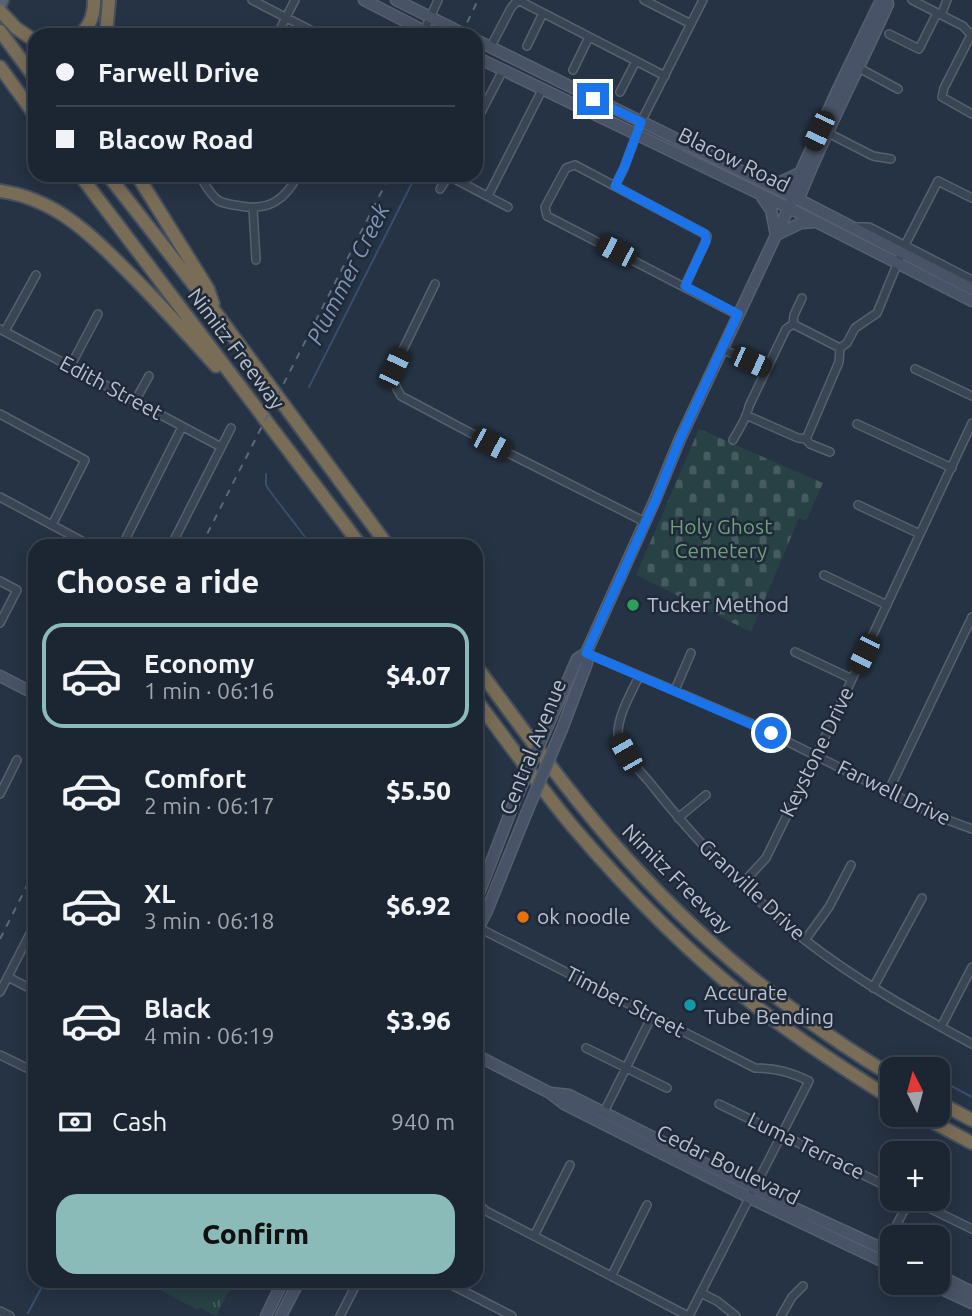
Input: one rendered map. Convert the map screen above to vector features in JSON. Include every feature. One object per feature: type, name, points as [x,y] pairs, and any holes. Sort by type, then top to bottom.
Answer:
[{"type":"highway","points":[[87,28],[93,14],[94,0]]},
{"type":"highway","points":[[107,28],[109,0]]},
{"type":"highway","points":[[0,9],[16,28],[28,36]]},
{"type":"highway","points":[[0,31],[28,69]]},
{"type":"highway","points":[[0,67],[28,107]]},
{"type":"highway","points":[[0,79],[28,109]]},
{"type":"highway","name":"Nimitz Freeway","points":[[85,182],[356,539]]},
{"type":"highway","name":"Nimitz Freeway","points":[[113,182],[219,317],[383,539]]},
{"type":"highway","points":[[141,182],[208,289],[219,317]]},
{"type":"highway","points":[[0,191],[36,201],[89,233],[161,305],[276,433]]},
{"type":"highway","name":"Nimitz Freeway","points":[[483,675],[589,815],[670,904],[760,984],[812,1024],[880,1069]]},
{"type":"highway","name":"Nimitz Freeway","points":[[483,708],[572,826],[699,959],[799,1039],[880,1091]]},
{"type":"highway","points":[[950,1108],[972,1120]]},
{"type":"highway","points":[[942,1127],[972,1143]]},
{"type":"main road","points":[[0,9],[4,0]]},
{"type":"main road","points":[[364,0],[418,28]]},
{"type":"main road","points":[[396,0],[452,28]]},
{"type":"main road","points":[[820,211],[813,201],[804,174],[838,89],[881,0]]},
{"type":"main road","points":[[767,184],[779,183],[804,174],[828,133],[888,4],[887,0]]},
{"type":"main road","name":"Blacow Road","points":[[483,44],[854,228],[903,249],[972,289]]},
{"type":"main road","name":"Blacow Road","points":[[483,60],[789,208],[972,301]]},
{"type":"main road","points":[[503,70],[514,68],[531,74],[546,75]]},
{"type":"main road","points":[[758,193],[771,210],[776,236],[801,223],[815,222]]},
{"type":"main road","name":"Central Avenue","points":[[483,918],[562,729],[587,663],[586,653],[671,457],[794,197]]},
{"type":"main road","name":"Central Avenue","points":[[483,883],[512,808],[577,659],[586,653]]},
{"type":"main road","points":[[0,676],[28,690]]},
{"type":"main road","name":"Cedar Boulevard","points":[[483,1059],[551,1093],[564,1104],[752,1193],[880,1248]]},
{"type":"main road","name":"Cedar Boulevard","points":[[551,1093],[569,1095],[604,1112],[880,1259]]},
{"type":"main road","points":[[950,1281],[972,1292]]},
{"type":"main road","points":[[266,1316],[280,1288]]},
{"type":"main road","points":[[281,1316],[295,1288]]},
{"type":"main road","points":[[950,1293],[972,1303]]},
{"type":"street","points":[[252,0],[307,28]]},
{"type":"street","points":[[280,28],[295,0]]},
{"type":"street","points":[[429,28],[438,0]]},
{"type":"street","points":[[490,48],[518,0],[665,75]]},
{"type":"street","points":[[644,0],[691,24]]},
{"type":"street","points":[[615,186],[641,122],[703,0]]},
{"type":"street","points":[[912,0],[963,26],[971,35],[942,97],[972,114]]},
{"type":"street","points":[[889,34],[919,49],[947,0]]},
{"type":"street","points":[[527,46],[543,13]]},
{"type":"street","points":[[573,70],[589,37]]},
{"type":"street","points":[[620,92],[636,61]]},
{"type":"street","points":[[859,68],[898,89]]},
{"type":"street","points":[[483,109],[503,70]]},
{"type":"street","points":[[488,196],[542,90]]},
{"type":"street","points":[[828,133],[873,156],[891,159]]},
{"type":"street","points":[[685,286],[707,236],[575,165],[566,168],[545,207],[547,216],[738,314]]},
{"type":"street","points":[[806,439],[839,362],[840,348],[855,328],[877,313],[903,249],[938,181],[972,198]]},
{"type":"street","points":[[203,182],[211,195],[221,202],[253,208],[270,206],[285,195],[293,182]]},
{"type":"street","points":[[440,189],[444,182]]},
{"type":"street","points":[[462,182],[508,207]]},
{"type":"street","points":[[253,208],[256,260]]},
{"type":"street","name":"Blacow Road","points":[[903,249],[972,280]]},
{"type":"street","points":[[3,330],[36,275]]},
{"type":"street","points":[[435,284],[394,368],[395,387],[401,396],[512,456],[645,522]]},
{"type":"street","points":[[733,440],[748,416],[749,407],[786,329],[793,324],[802,298]]},
{"type":"street","points":[[71,367],[98,314]]},
{"type":"street","points":[[793,324],[840,348]]},
{"type":"street","name":"Edith Street","points":[[3,330],[221,447]]},
{"type":"street","points":[[722,349],[766,369]]},
{"type":"street","points":[[915,369],[972,396]]},
{"type":"street","points":[[135,401],[149,376]]},
{"type":"street","points":[[0,414],[85,460],[52,525]]},
{"type":"street","points":[[748,416],[806,439],[810,444],[830,452]]},
{"type":"street","name":"Keystone Drive","points":[[741,885],[766,858],[972,423]]},
{"type":"street","points":[[858,424],[952,468]]},
{"type":"street","points":[[126,539],[182,427]]},
{"type":"street","points":[[175,539],[231,428]]},
{"type":"street","points":[[0,497],[78,539]]},
{"type":"street","points":[[858,505],[920,534]]},
{"type":"street","points":[[824,575],[887,605]]},
{"type":"street","points":[[0,581],[17,590],[0,622]]},
{"type":"street","points":[[888,792],[972,617]]},
{"type":"street","points":[[795,652],[852,679]]},
{"type":"street","name":"Farwell Drive","points":[[586,653],[748,722],[937,816],[972,830]]},
{"type":"street","points":[[675,690],[691,653]]},
{"type":"street","name":"Granville Drive","points":[[639,676],[620,721],[618,739],[678,818],[741,885],[806,940],[873,988],[972,1044]]},
{"type":"street","points":[[0,794],[17,760]]},
{"type":"street","points":[[678,818],[706,795]]},
{"type":"street","points":[[806,940],[829,907],[851,865]]},
{"type":"street","points":[[873,988],[922,898]]},
{"type":"street","name":"Timber Street","points":[[483,932],[755,1068],[776,1068],[809,1081],[782,1134]]},
{"type":"street","points":[[0,992],[28,938]]},
{"type":"street","points":[[942,1027],[972,967]]},
{"type":"street","points":[[8,977],[28,987]]},
{"type":"street","points":[[604,1112],[652,1016]]},
{"type":"street","points":[[586,1048],[667,1088]]},
{"type":"street","points":[[0,1055],[28,1069]]},
{"type":"street","name":"Luma Terrace","points":[[719,1104],[880,1183]]},
{"type":"street","points":[[483,1208],[689,1316],[782,1134]]},
{"type":"street","points":[[534,1236],[570,1165]]},
{"type":"street","points":[[612,1275],[647,1205]]},
{"type":"street","points":[[935,1211],[972,1229]]},
{"type":"street","points":[[781,1316],[792,1297],[803,1286]]},
{"type":"street","points":[[343,1315],[355,1288]]},
{"type":"street","points":[[458,1288],[512,1316]]},
{"type":"street","points":[[701,1293],[717,1301],[736,1316]]},
{"type":"street","points":[[0,1311],[9,1316]]},
{"type":"green space","name":"Holy Ghost Cemetery","points":[[699,429],[823,483],[806,521],[799,518],[751,632],[636,575]]},
{"type":"green space","points":[[164,1288],[230,1288],[216,1316],[200,1308],[198,1310],[162,1291]]},
{"type":"waterway","name":"Plummer Creek","points":[[309,387],[412,182]]},
{"type":"waterway","name":"Plummer Creek","points":[[266,474],[269,490],[307,539]]},
{"type":"waterway","points":[[950,1085],[972,1097]]},
{"type":"waterway","name":"Plummer Creek","points":[[28,1313],[41,1288]]},
{"type":"railway","points":[[464,28],[478,0]]},
{"type":"railway","points":[[205,539],[386,182]]},
{"type":"railway","points":[[0,939],[28,884]]},
{"type":"place","name":"Tucker Method","points":[[633,605]]},
{"type":"place","name":"ok noodle","points":[[523,917]]},
{"type":"place","name":"Accurate Tube Bending","points":[[690,1005]]},
{"type":"route","points":[[593,99],[641,122],[615,186],[707,236],[685,286],[738,314],[667,466],[656,499],[586,653],[771,733]]}]
